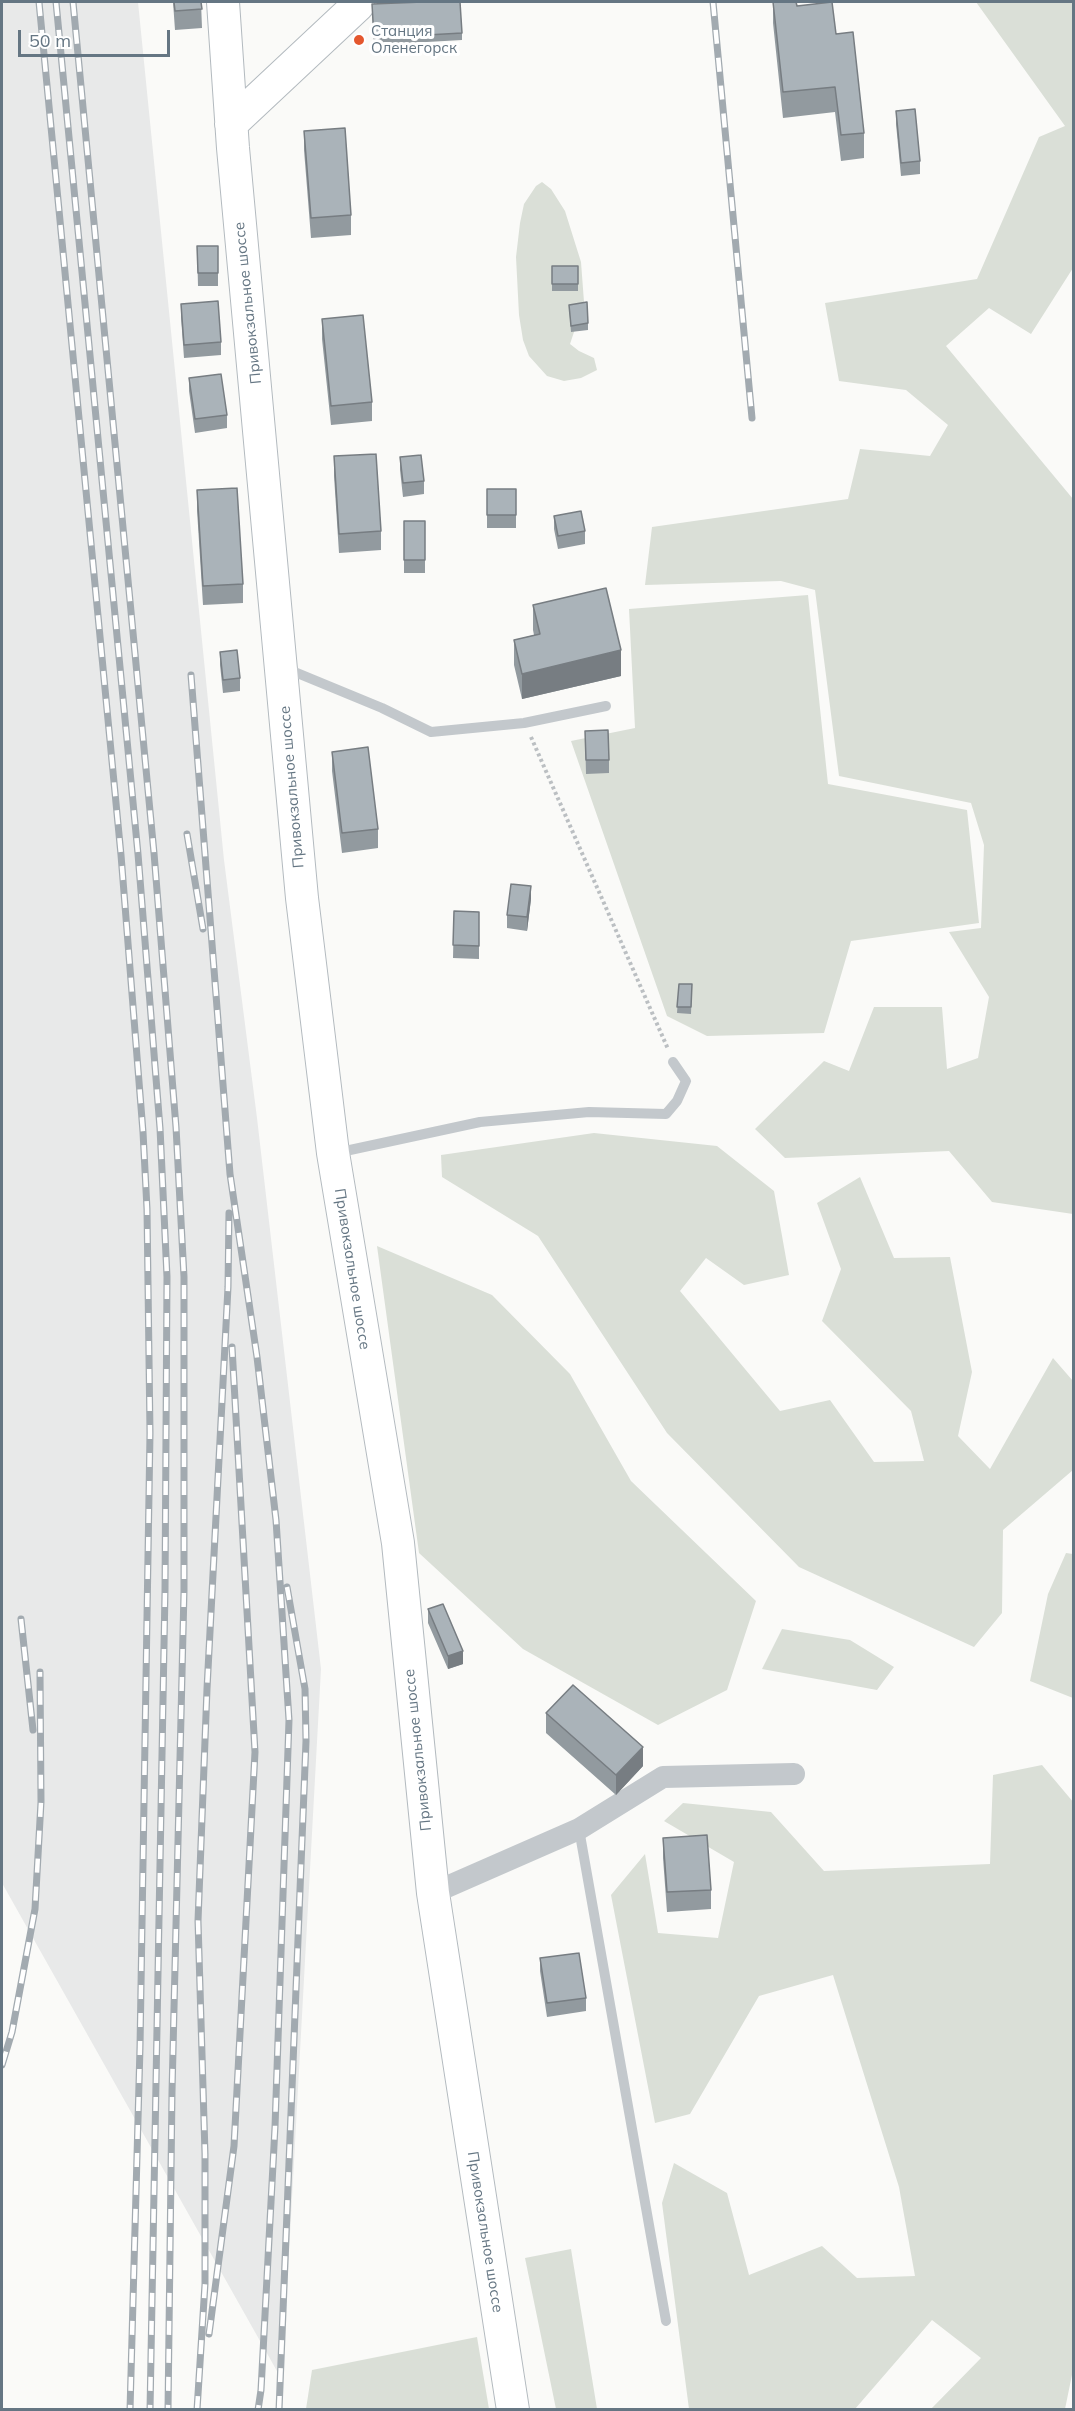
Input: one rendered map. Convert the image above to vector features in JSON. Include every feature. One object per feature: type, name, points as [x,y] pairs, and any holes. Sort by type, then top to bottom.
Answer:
[{"type":"street","name":"Привокзальное шоссе","points":[[223,2],[231,124],[302,898],[333,1153],[398,1543],[433,1893],[513,2409]]},
{"type":"street","points":[[231,124],[358,5],[358,2]]},
{"type":"street","points":[[433,1893],[579,1829],[663,1777],[794,1774]]},
{"type":"lane","points":[[280,666],[382,708],[430,732],[524,723],[606,706]]},
{"type":"lane","points":[[333,1153],[480,1122],[589,1112],[666,1114],[677,1101],[686,1081],[673,1062]]},
{"type":"lane","points":[[579,1829],[666,2321]]},
{"type":"path","points":[[524,723],[673,1062]]},
{"type":"shaded area","points":[[2,2],[138,2],[224,860],[257,1118],[321,1669],[282,2380],[2,1883]]},
{"type":"shaded area","points":[[976,2],[1073,2],[1073,268],[1031,334],[989,308],[946,346],[1073,499],[1073,1214],[992,1202],[949,1151],[785,1158],[755,1129],[824,1061],[849,1071],[874,1007],[942,1007],[947,1069],[978,1058],[989,997],[949,932],[981,928],[984,845],[971,803],[839,776],[815,590],[781,581],[645,585],[652,527],[848,499],[860,449],[930,456],[948,425],[906,390],[839,381],[825,303],[977,279],[1039,137],[1065,126]]},
{"type":"shaded area","points":[[542,182],[551,189],[565,211],[581,262],[584,302],[570,344],[594,358],[597,370],[581,378],[564,381],[547,376],[529,356],[523,340],[519,315],[516,257],[520,223],[524,204],[536,186]]},
{"type":"shaded area","points":[[808,595],[828,784],[967,810],[979,923],[851,941],[824,1033],[707,1036],[667,1016],[571,741],[635,728],[629,609]]},
{"type":"shaded area","points":[[594,1133],[717,1146],[774,1191],[789,1275],[744,1285],[706,1258],[680,1291],[780,1411],[830,1400],[874,1462],[924,1461],[911,1411],[822,1321],[841,1269],[817,1203],[860,1177],[894,1258],[950,1257],[972,1372],[958,1436],[990,1469],[1053,1358],[1073,1381],[1073,1470],[1003,1530],[1002,1613],[974,1647],[799,1567],[667,1433],[538,1236],[442,1177],[441,1155]]},
{"type":"shaded area","points":[[377,1246],[492,1295],[570,1374],[631,1481],[756,1601],[727,1690],[658,1725],[523,1649],[419,1553]]},
{"type":"shaded area","points":[[1066,1553],[1073,1554],[1073,1698],[1030,1681],[1048,1594]]},
{"type":"shaded area","points":[[782,1629],[850,1640],[894,1667],[877,1690],[762,1669]]},
{"type":"shaded area","points":[[1042,1765],[1074,1803],[1074,2365],[1065,2409],[931,2409],[981,2358],[932,2320],[855,2409],[689,2409],[662,2203],[674,2163],[727,2193],[749,2275],[822,2246],[857,2278],[915,2276],[899,2187],[833,1975],[759,1996],[690,2114],[655,2123],[611,1895],[645,1854],[658,1933],[718,1938],[734,1862],[664,1821],[683,1803],[771,1812],[824,1871],[990,1864],[993,1775]]},
{"type":"shaded area","points":[[571,2249],[597,2409],[556,2409],[525,2258]]},
{"type":"shaded area","points":[[477,2337],[489,2409],[306,2409],[312,2370]]},
{"type":"building","points":[[174,2],[201,2],[202,9],[175,11]]},
{"type":"building","points":[[460,2],[462,33],[374,38],[372,4]]},
{"type":"building","points":[[773,2],[796,2],[797,6],[832,2],[836,34],[853,32],[864,133],[841,135],[835,87],[783,92]]},
{"type":"building","points":[[915,109],[920,161],[901,163],[896,111]]},
{"type":"building","points":[[345,128],[351,215],[311,218],[304,131]]},
{"type":"building","points":[[197,246],[218,246],[218,273],[198,273]]},
{"type":"building","points":[[552,266],[578,266],[578,284],[552,284]]},
{"type":"building","points":[[218,301],[221,342],[184,345],[181,304]]},
{"type":"building","points":[[587,302],[588,323],[571,326],[569,305]]},
{"type":"building","points":[[363,315],[372,402],[331,406],[322,319]]},
{"type":"building","points":[[221,374],[227,415],[195,419],[189,378]]},
{"type":"building","points":[[376,454],[381,531],[339,534],[334,456]]},
{"type":"building","points":[[421,455],[424,481],[403,483],[400,457]]},
{"type":"building","points":[[237,488],[243,584],[203,586],[197,490]]},
{"type":"building","points":[[487,489],[516,489],[516,515],[487,515]]},
{"type":"building","points":[[581,511],[585,531],[558,536],[554,516]]},
{"type":"building","points":[[404,521],[425,521],[425,560],[404,560]]},
{"type":"building","points":[[606,588],[621,650],[522,674],[514,640],[540,634],[533,605]]},
{"type":"building","points":[[237,650],[240,678],[223,680],[220,652]]},
{"type":"building","points":[[608,730],[609,760],[586,760],[585,731]]},
{"type":"building","points":[[368,747],[378,829],[342,833],[332,752]]},
{"type":"building","points":[[511,884],[531,886],[527,917],[507,915]]},
{"type":"building","points":[[454,911],[479,912],[479,946],[453,945]]},
{"type":"building","points":[[679,984],[692,984],[691,1007],[677,1007]]},
{"type":"building","points":[[443,1604],[463,1651],[448,1656],[428,1609]]},
{"type":"building","points":[[573,1685],[643,1747],[616,1775],[546,1713]]},
{"type":"building","points":[[707,1835],[711,1890],[667,1892],[663,1838]]},
{"type":"building","points":[[579,1953],[586,1998],[547,2003],[540,1958]]},
{"type":"railway","points":[[39,2],[121,855],[147,1209],[150,1433],[140,2047],[130,2410]]},
{"type":"railway","points":[[56,2],[138,854],[160,1128],[167,1277],[165,1591],[150,2410]]},
{"type":"railway","points":[[73,2],[154,853],[176,1127],[184,1277],[184,1591],[172,2092],[168,2410]]},
{"type":"railway","points":[[713,2],[752,418]]},
{"type":"railway","points":[[191,675],[230,1174],[257,1357],[276,1520],[289,1720],[275,2127],[258,2410]]},
{"type":"railway","points":[[187,834],[203,929]]},
{"type":"railway","points":[[197,2410],[205,2284],[205,2154],[198,1921],[207,1689],[228,1287],[229,1213]]},
{"type":"railway","points":[[209,2334],[234,2146],[255,1752],[232,1347]]},
{"type":"railway","points":[[279,2410],[306,1741],[305,1689],[287,1587]]},
{"type":"railway","points":[[21,1619],[33,1730]]},
{"type":"railway","points":[[2,2065],[12,2032],[35,1909],[41,1802],[40,1672]]},
{"type":"place","name":"Станция Оленегорск","points":[[359,40]]}]
